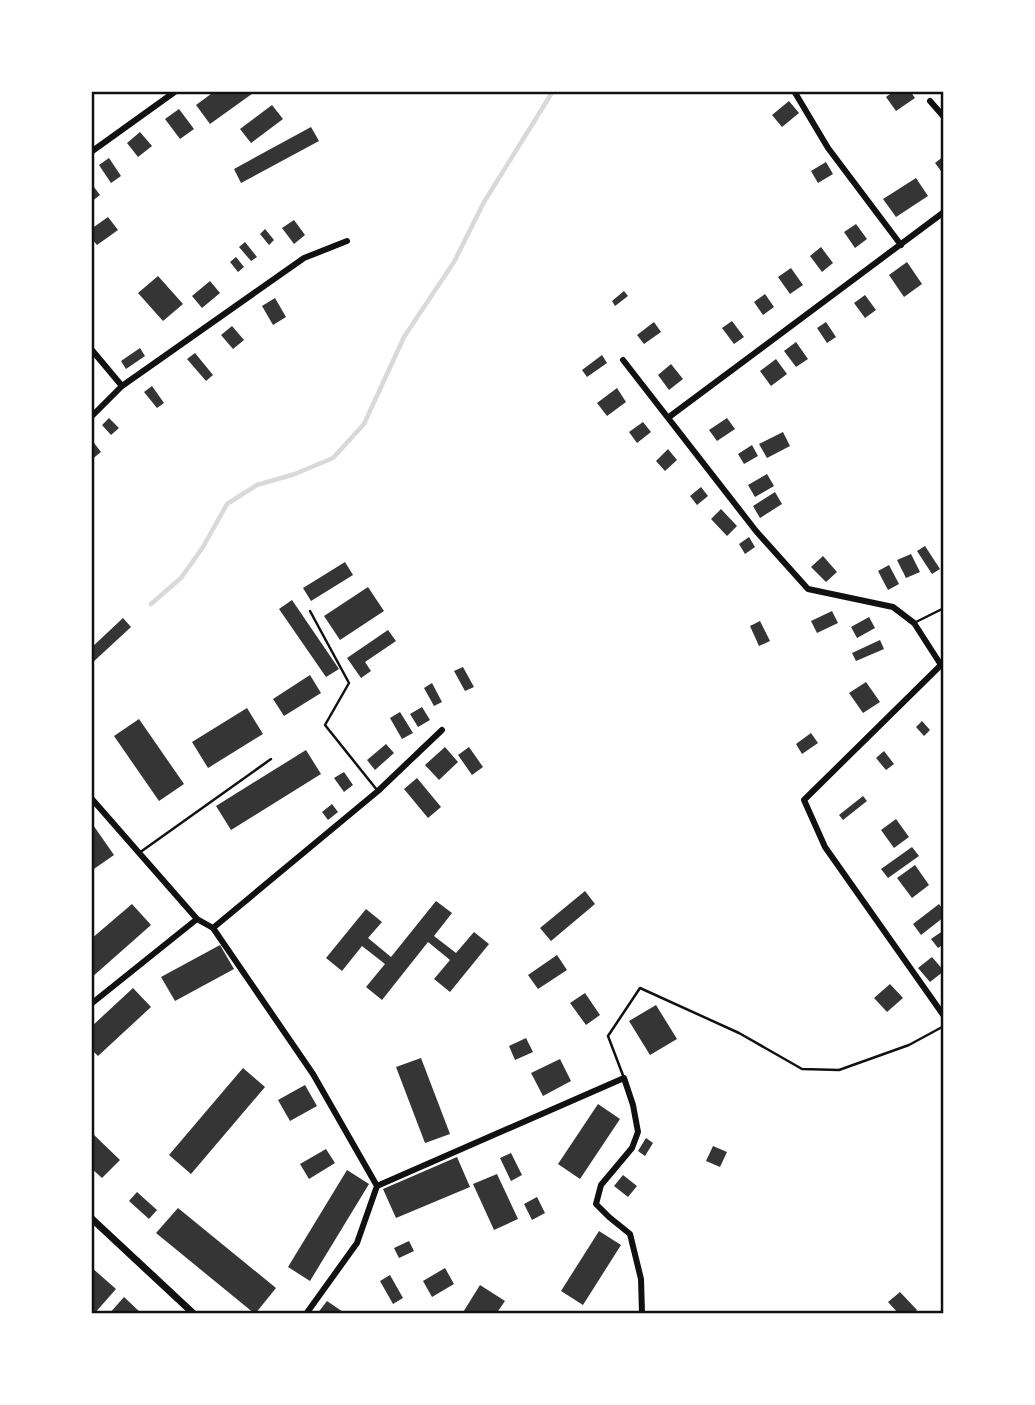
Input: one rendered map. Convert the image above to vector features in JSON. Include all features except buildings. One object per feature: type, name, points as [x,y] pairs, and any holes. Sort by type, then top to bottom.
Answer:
[{"type":"street","points":[[91,152],[176,91]]},
{"type":"street","points":[[794,91],[828,148],[901,245]]},
{"type":"street","points":[[930,101],[944,117]]},
{"type":"street","points":[[669,417],[944,212]]},
{"type":"street","points":[[91,417],[122,386],[304,258],[347,241]]},
{"type":"street","points":[[91,349],[122,386]]},
{"type":"street","points":[[623,360],[756,531],[808,589],[892,607],[914,622],[943,664],[804,800],[825,847],[944,1016]]},
{"type":"street","points":[[213,928],[378,791],[442,730]]},
{"type":"street","points":[[91,798],[197,919],[213,928],[313,1074],[377,1186]]},
{"type":"street","points":[[91,1004],[197,919]]},
{"type":"street","points":[[306,1314],[357,1243],[377,1186],[624,1078],[638,1132],[632,1148],[601,1185],[596,1204],[631,1234],[640,1279],[642,1314]]},
{"type":"street","points":[[91,1218],[194,1314]]},
{"type":"lane","points":[[914,622],[944,608]]},
{"type":"lane","points":[[310,611],[349,683],[325,725],[378,791]]},
{"type":"lane","points":[[139,853],[271,759]]},
{"type":"lane","points":[[624,1078],[608,1036],[640,988],[739,1033],[802,1069],[839,1070],[909,1045],[944,1026]]},
{"type":"waterway","points":[[151,604],[181,578],[203,547],[227,504],[257,485],[295,474],[333,458],[364,424],[404,337],[454,262],[484,202],[553,91]]}]
